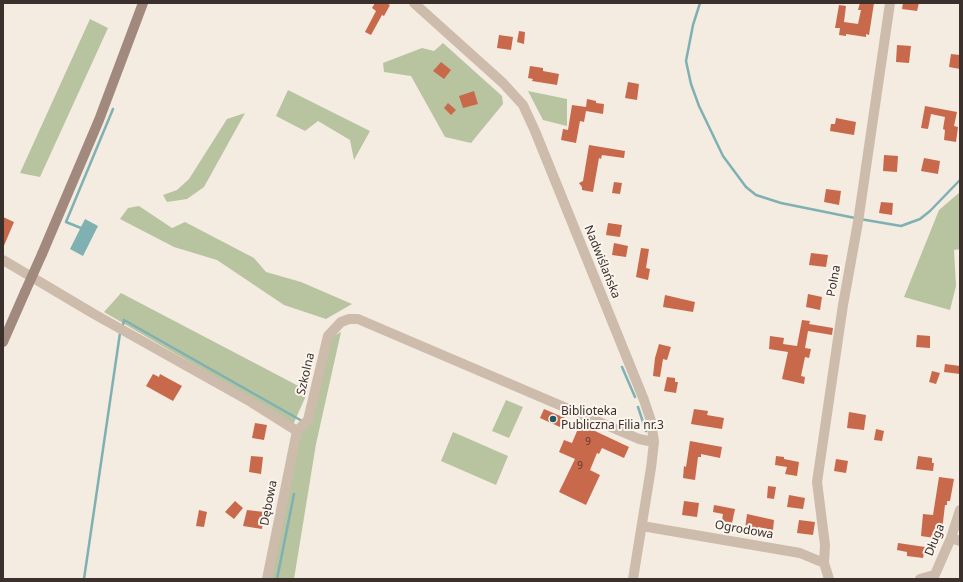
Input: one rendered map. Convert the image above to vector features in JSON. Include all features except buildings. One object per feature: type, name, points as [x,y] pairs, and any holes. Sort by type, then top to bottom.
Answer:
[{"type":"main road","points":[[3,342],[99,120],[143,3]]},
{"type":"street","name":"Nadwiślańska","points":[[414,3],[503,83],[523,105],[535,131],[644,400],[651,421],[654,442],[633,579]]},
{"type":"street","name":"Polna","points":[[824,563],[825,545],[816,482],[858,218],[890,3]]},
{"type":"street","points":[[3,260],[94,314],[251,402],[297,431]]},
{"type":"street","name":"Szkolna","points":[[297,431],[308,420],[328,336],[341,322],[349,319],[358,319],[639,439],[654,442]]},
{"type":"street","name":"Dębowa","points":[[268,579],[297,431]]},
{"type":"street","name":"Długa","points":[[933,577],[955,540],[960,510]]},
{"type":"street","name":"Ogrodowa","points":[[642,526],[800,553],[824,563]]},
{"type":"street","points":[[824,563],[829,579]]},
{"type":"street","points":[[920,579],[933,577]]},
{"type":"green space","points":[[90,19],[108,28],[40,177],[20,173]]},
{"type":"green space","points":[[443,43],[502,96],[503,104],[471,143],[445,137],[411,76],[384,72],[383,63],[422,48],[434,51]]},
{"type":"green space","points":[[288,90],[370,131],[354,160],[350,140],[318,121],[305,131],[276,116]]},
{"type":"green space","points":[[528,91],[567,99],[567,126],[543,120]]},
{"type":"green space","points":[[245,113],[204,187],[187,199],[167,202],[163,195],[177,190],[189,179],[227,119]]},
{"type":"green space","points":[[960,192],[960,249],[954,250],[956,286],[950,310],[904,297],[939,210]]},
{"type":"green space","points":[[139,206],[172,228],[185,222],[254,258],[266,272],[301,282],[352,304],[326,319],[284,305],[217,260],[174,247],[120,219],[128,208]]},
{"type":"green space","points":[[121,293],[308,391],[293,425],[253,399],[104,312]]},
{"type":"green space","points":[[341,332],[316,444],[294,579],[271,579],[299,434],[332,337]]},
{"type":"green space","points":[[506,400],[523,407],[509,438],[492,431]]},
{"type":"green space","points":[[453,432],[508,456],[496,485],[441,461]]},
{"type":"water","points":[[85,219],[98,226],[83,256],[70,249]]},
{"type":"waterway","points":[[700,3],[693,25],[686,61],[691,84],[699,106],[723,156],[746,187],[756,195],[781,203],[855,218]]},
{"type":"waterway","points":[[81,228],[66,222],[113,109]]},
{"type":"waterway","points":[[860,219],[901,226],[920,219],[930,211],[960,180]]},
{"type":"waterway","points":[[123,325],[124,320],[302,421]]},
{"type":"waterway","points":[[84,579],[120,333]]},
{"type":"waterway","points":[[622,367],[635,397]]},
{"type":"waterway","points":[[638,407],[646,431]]},
{"type":"waterway","points":[[277,579],[294,494]]},
{"type":"place","name":"Biblioteka Publiczna Filia nr.3","points":[[553,419]]}]
